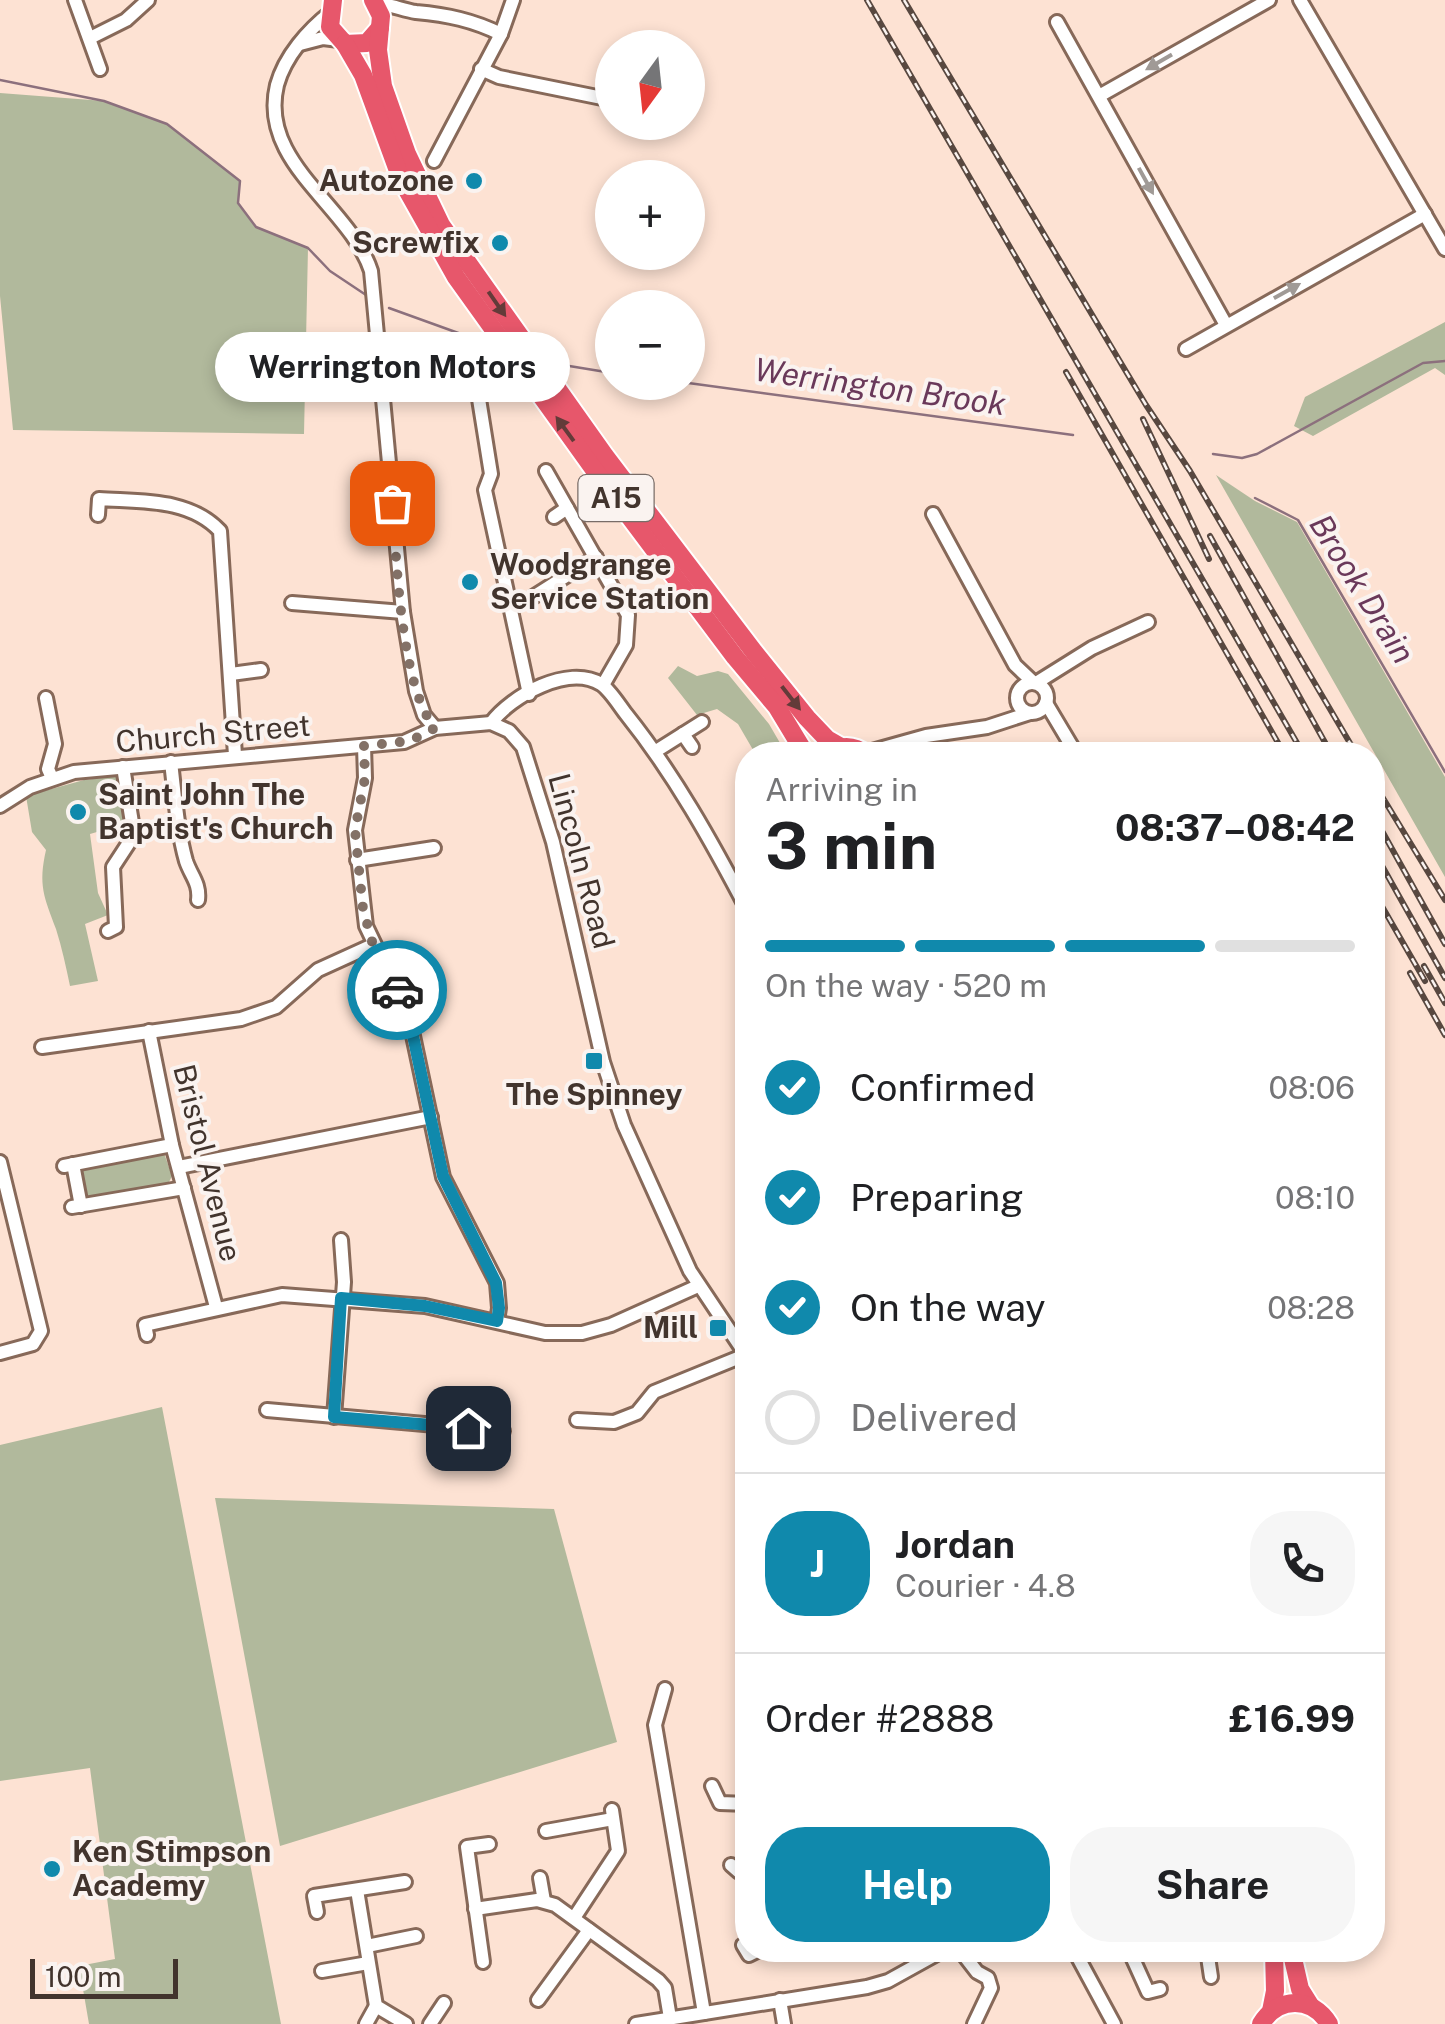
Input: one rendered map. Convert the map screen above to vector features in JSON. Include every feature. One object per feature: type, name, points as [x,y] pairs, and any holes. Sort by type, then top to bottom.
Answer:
[{"type":"highway","name":"A15","points":[[375,2],[381,26],[383,109]]},
{"type":"highway","name":"A15","points":[[333,5],[330,27],[383,109],[440,225],[604,456],[828,742]]},
{"type":"highway","points":[[342,42],[367,43],[381,26]]},
{"type":"highway","name":"A15","points":[[391,131],[401,179],[456,277],[616,498],[777,707],[798,742]]},
{"type":"highway","points":[[1266,2018],[1275,1991],[1274,1962]]},
{"type":"highway","points":[[1294,1962],[1300,1989],[1329,2024]]},
{"type":"highway","points":[[1266,2018],[1290,2002],[1310,2005]]},
{"type":"street","points":[[74,0],[100,69]]},
{"type":"street","points":[[90,38],[126,20],[148,0]]},
{"type":"street","points":[[434,161],[501,34],[512,0]]},
{"type":"street","points":[[1099,96],[1268,0]]},
{"type":"street","points":[[1300,0],[1445,249]]},
{"type":"street","points":[[375,2],[412,12],[455,15],[501,34]]},
{"type":"street","points":[[333,5],[314,24],[280,74],[276,117],[282,144],[356,238],[372,271],[403,612],[419,703],[435,728],[491,723],[498,713],[559,680],[588,680],[602,685],[656,751],[735,886]]},
{"type":"street","points":[[381,26],[412,12]]},
{"type":"street","points":[[1057,22],[1226,325]]},
{"type":"street","points":[[300,44],[323,38],[342,42]]},
{"type":"street","points":[[482,70],[595,96]]},
{"type":"street","points":[[1186,349],[1425,214]]},
{"type":"street","points":[[475,374],[491,474],[485,490],[529,694]]},
{"type":"street","points":[[546,470],[623,605],[630,626],[626,644],[602,685]]},
{"type":"street","points":[[98,514],[99,499],[166,503],[193,510],[220,531],[235,756]]},
{"type":"street","points":[[554,517],[567,508]]},
{"type":"street","points":[[932,514],[1015,665],[1044,688],[1040,706]]},
{"type":"street","points":[[538,588],[596,558]]},
{"type":"street","points":[[292,603],[314,612],[403,612]]},
{"type":"street","points":[[987,728],[1024,684],[1035,683],[1092,648],[1148,622]]},
{"type":"street","points":[[1015,665],[1018,706],[1040,706],[1068,742]]},
{"type":"street","points":[[910,742],[987,728],[1040,706],[1067,666]]},
{"type":"street","points":[[232,674],[261,670]]},
{"type":"street","points":[[46,698],[55,744],[48,768],[52,778]]},
{"type":"street","points":[[656,751],[702,722]]},
{"type":"street","name":"Lincoln Road","points":[[491,723],[517,739],[534,775],[554,842],[603,1062],[624,1125],[656,1204],[698,1286],[735,1340]]},
{"type":"street","name":"Church Street","points":[[0,806],[30,786],[52,778],[122,767],[410,741],[435,728]]},
{"type":"street","points":[[684,734],[692,747]]},
{"type":"street","points":[[364,746],[365,778],[355,830],[366,926],[412,1031],[443,1176],[496,1283],[497,1321]]},
{"type":"street","points":[[171,762],[183,845],[197,882],[198,900]]},
{"type":"street","points":[[114,932],[113,867],[134,834],[122,767]]},
{"type":"street","points":[[357,860],[435,848]]},
{"type":"street","points":[[42,1046],[263,1014],[318,970],[373,945]]},
{"type":"street","name":"Bristol Avenue","points":[[149,1031],[172,1145],[216,1307]]},
{"type":"street","points":[[178,1168],[432,1117]]},
{"type":"street","points":[[172,1145],[68,1165],[77,1207],[184,1188]]},
{"type":"street","points":[[0,1162],[41,1327],[40,1336],[32,1344],[0,1354]]},
{"type":"street","points":[[334,1417],[341,1298],[339,1240]]},
{"type":"street","points":[[145,1324],[282,1295],[425,1306],[545,1333],[582,1333],[698,1286]]},
{"type":"street","points":[[577,1420],[614,1422],[637,1412],[654,1392],[735,1360]]},
{"type":"street","points":[[267,1410],[504,1432]]},
{"type":"street","points":[[665,1688],[655,1725],[704,2012]]},
{"type":"street","points":[[712,1786],[720,1803],[735,1804]]},
{"type":"street","points":[[546,1831],[612,1814],[618,1851],[574,1918]]},
{"type":"street","points":[[483,1962],[467,1847],[489,1844]]},
{"type":"street","points":[[731,1866],[735,1869]]},
{"type":"street","points":[[540,1878],[544,1901]]},
{"type":"street","points":[[317,1912],[314,1896],[405,1882]]},
{"type":"street","points":[[356,1890],[376,2006],[366,2024]]},
{"type":"street","points":[[475,1909],[544,1901],[574,1918],[658,1980],[665,1988],[670,2018]]},
{"type":"street","points":[[538,2000],[589,1930]]},
{"type":"street","points":[[367,1946],[416,1936]]},
{"type":"street","points":[[636,2024],[870,1986],[922,1962]]},
{"type":"street","points":[[969,1962],[988,1978],[991,1988],[974,2024]]},
{"type":"street","points":[[1085,1962],[1114,2024]]},
{"type":"street","points":[[1134,1962],[1148,1992],[1160,1990]]},
{"type":"street","points":[[1209,1962],[1212,1977]]},
{"type":"street","points":[[322,1971],[368,1963]]},
{"type":"street","points":[[780,2000],[784,2024]]},
{"type":"street","points":[[430,2024],[444,2003]]},
{"type":"street","points":[[376,2006],[406,2024]]},
{"type":"green space","points":[[0,93],[104,101],[167,124],[240,181],[238,203],[256,227],[308,248],[304,434],[13,430],[0,296]]},
{"type":"green space","points":[[1445,322],[1445,375],[1435,368],[1313,436],[1294,426],[1305,397]]},
{"type":"green space","points":[[1216,475],[1297,522],[1445,777],[1445,877],[1385,772],[1385,742],[1368,742]]},
{"type":"green space","points":[[678,666],[697,676],[718,671],[728,674],[779,742],[748,742],[738,724],[717,709],[697,715],[668,678]]},
{"type":"green space","points":[[118,776],[128,823],[90,834],[98,893],[108,915],[85,924],[98,981],[70,986],[44,891],[46,850],[32,832],[26,796],[84,780]]},
{"type":"green space","points":[[164,1153],[172,1176],[167,1186],[93,1201],[86,1198],[82,1168]]},
{"type":"green space","points":[[162,1407],[281,2024],[89,2024],[79,1966],[115,1959],[90,1768],[0,1781],[0,1445]]},
{"type":"green space","points":[[215,1498],[554,1509],[617,1742],[280,1846]]},
{"type":"waterway","name":"Werrington Brook","points":[[0,80],[104,101],[167,124],[240,181],[238,203],[256,227],[308,248],[330,271],[366,295]]},
{"type":"waterway","name":"Werrington Brook","points":[[389,308],[486,343]]},
{"type":"waterway","points":[[1213,454],[1242,458],[1257,454],[1423,363],[1445,361]]},
{"type":"waterway","name":"Werrington Brook","points":[[557,364],[595,370]]},
{"type":"waterway","name":"Werrington Brook","points":[[705,385],[1073,435]]},
{"type":"waterway","name":"Brook Drain","points":[[1255,498],[1298,520],[1445,772]]},
{"type":"railway","points":[[867,0],[1296,742]]},
{"type":"railway","points":[[904,0],[1349,742]]},
{"type":"railway","points":[[1066,372],[1278,742]]},
{"type":"railway","points":[[1143,419],[1209,559]]},
{"type":"railway","points":[[1210,536],[1325,742]]},
{"type":"railway","points":[[1385,801],[1445,900]]},
{"type":"railway","points":[[1385,836],[1445,944]]},
{"type":"railway","points":[[1385,871],[1445,978]]},
{"type":"railway","points":[[1385,912],[1425,981]]},
{"type":"railway","points":[[1424,966],[1445,1003]]},
{"type":"railway","points":[[1410,973],[1445,1035]]},
{"type":"way so far","points":[[392,503],[398,574],[416,691],[424,715],[435,728],[410,741],[364,746],[365,778],[355,830],[363,909],[373,945],[397,990]]},
{"type":"place","name":"Autozone","points":[[474,181]]},
{"type":"place","name":"Screwfix","points":[[500,243]]},
{"type":"place","name":"Werrington Motors","points":[[392,503]]},
{"type":"place","name":"Woodgrange Service Station","points":[[470,582]]},
{"type":"place","name":"Saint John The Baptist's Church","points":[[78,812]]},
{"type":"place","name":"The Spinney","points":[[594,1061]]},
{"type":"place","name":"Mill","points":[[718,1328]]},
{"type":"place","name":"Ken Stimpson Academy","points":[[52,1869]]},
{"type":"route","points":[[397,990],[412,1031],[443,1176],[496,1283],[499,1308],[497,1321],[425,1306],[341,1298],[334,1417],[468,1428]]}]
